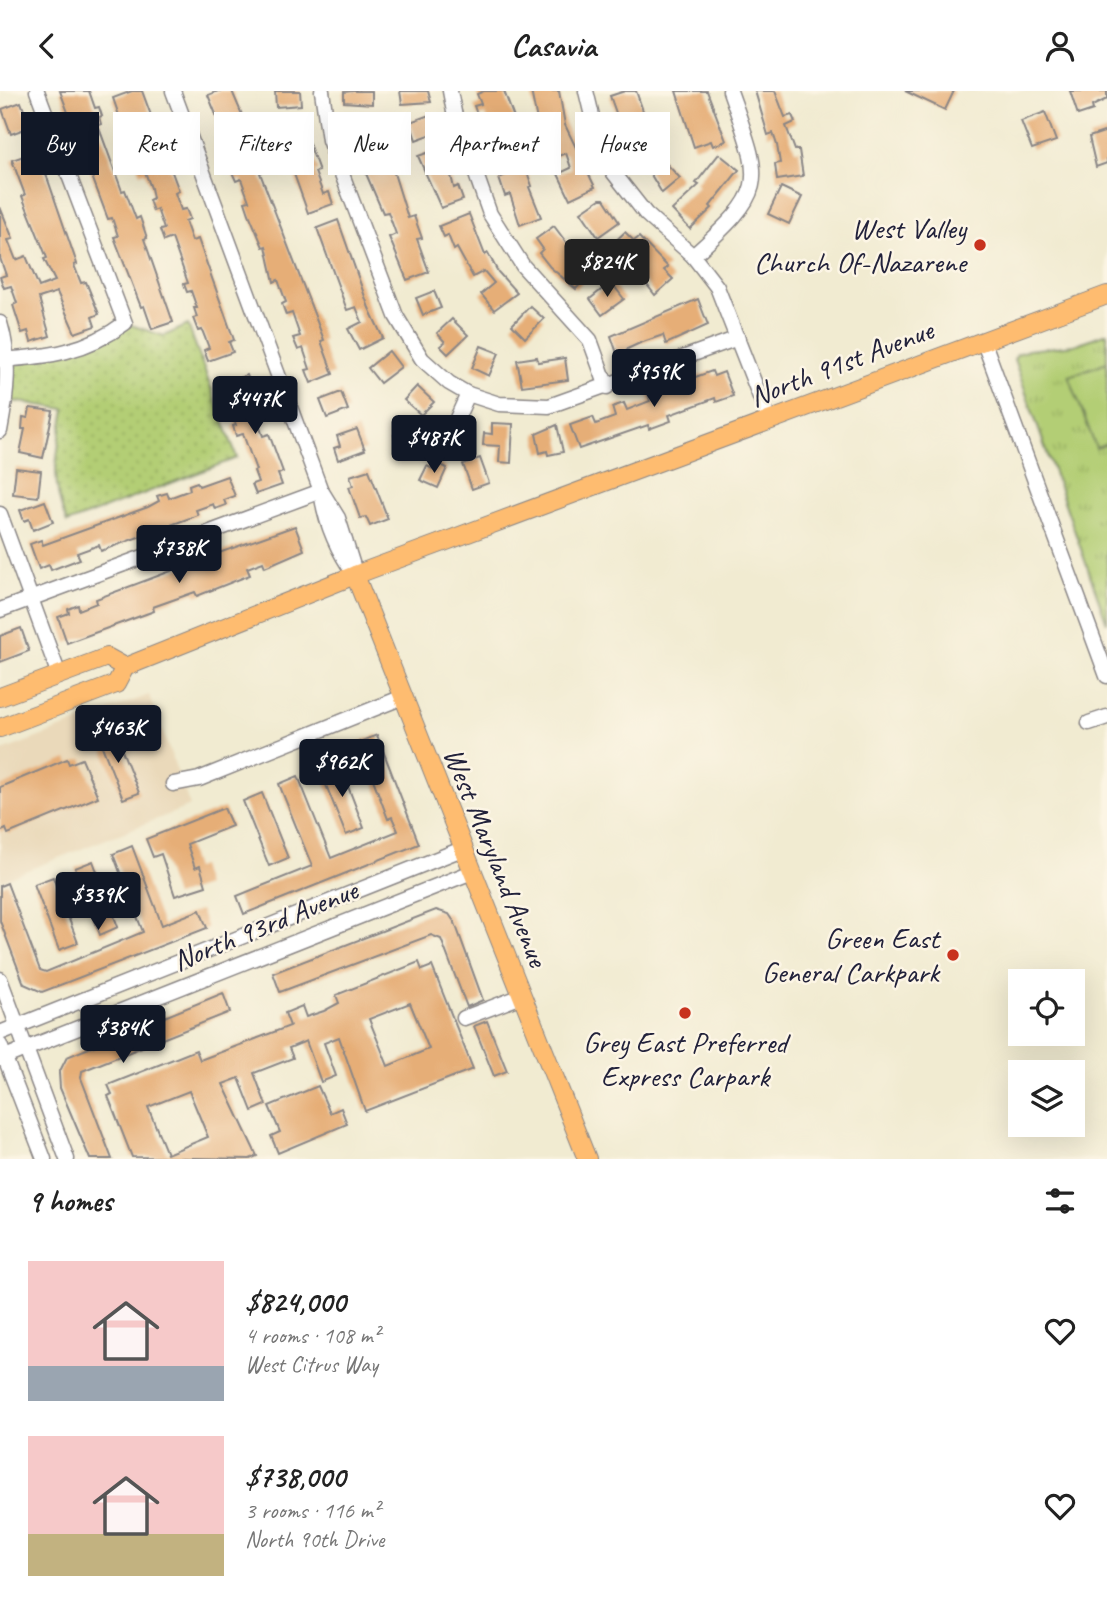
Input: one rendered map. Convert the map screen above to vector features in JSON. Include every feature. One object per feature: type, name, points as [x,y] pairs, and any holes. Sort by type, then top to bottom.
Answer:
[{"type":"main road","name":"North 91st Avenue","points":[[0,728],[116,684],[125,667],[355,575],[1107,295]]},
{"type":"main road","name":"West Maryland Avenue","points":[[355,575],[587,1159]]},
{"type":"main road","points":[[0,697],[107,657],[125,667]]},
{"type":"street","points":[[4,360],[65,353],[106,338],[125,323],[37,91]]},
{"type":"street","name":"West Maryland Avenue","points":[[173,91],[321,491],[338,518],[351,552],[355,575]]},
{"type":"street","points":[[322,91],[329,140],[396,316],[417,352],[449,383],[468,394],[499,404],[534,407],[563,403],[738,338]]},
{"type":"street","points":[[450,91],[454,112],[490,214],[523,266],[590,340],[607,387]]},
{"type":"street","points":[[586,91],[599,145],[613,172],[646,214],[693,256],[717,287],[769,420]]},
{"type":"street","points":[[693,256],[745,206],[755,182],[748,142],[730,91]]},
{"type":"street","points":[[0,323],[6,400],[0,431]]},
{"type":"street","points":[[983,340],[1101,642],[1107,676]]},
{"type":"street","points":[[449,436],[468,394]]},
{"type":"street","points":[[0,610],[321,491]]},
{"type":"street","points":[[0,514],[59,675]]},
{"type":"street","points":[[173,784],[199,779],[403,697]]},
{"type":"street","points":[[1089,723],[1107,717]]},
{"type":"street","name":"North 93rd Avenue","points":[[0,1033],[463,849]]},
{"type":"street","name":"North 93rd Avenue","points":[[1,1054],[25,1049],[472,872]]},
{"type":"street","points":[[0,979],[67,1159]]},
{"type":"street","points":[[464,1018],[522,996]]},
{"type":"street","points":[[1,1054],[44,1159]]},
{"type":"shaded area","points":[[149,695],[190,806],[0,881],[0,752]]},
{"type":"green space","points":[[125,323],[164,336],[188,325],[237,458],[67,523],[56,479],[57,453],[65,409],[6,400],[8,360],[43,357]]},
{"type":"green space","points":[[1107,333],[1107,623],[1014,359],[1017,354],[1028,350],[1074,345]]},
{"type":"green space","points":[[1107,362],[1107,444],[1096,448],[1069,376]]},
{"type":"building","points":[[60,91],[89,91],[95,108],[99,107],[102,116],[99,117],[99,112],[68,112]]},
{"type":"building","points":[[132,91],[142,91],[150,112],[118,112],[113,98]]},
{"type":"building","points":[[218,91],[232,91],[241,112],[215,112],[208,95]]},
{"type":"building","points":[[275,91],[300,91],[301,105],[276,107]]},
{"type":"building","points":[[372,91],[372,104],[344,102],[344,92]]},
{"type":"building","points":[[400,91],[428,91],[431,102],[402,104]]},
{"type":"building","points":[[484,91],[504,91],[512,112],[476,112],[474,106],[481,104],[477,94]]},
{"type":"building","points":[[531,91],[559,91],[565,125],[575,146],[575,175],[589,175],[595,187],[570,199],[558,175],[571,168],[566,153],[561,155],[561,112],[535,112]]},
{"type":"building","points":[[636,91],[643,112],[616,112],[610,96]]},
{"type":"building","points":[[676,91],[707,91],[726,141],[713,146],[711,141],[694,147]]},
{"type":"building","points":[[755,91],[775,91],[785,117],[792,115],[795,122],[786,126],[795,150],[799,150],[803,176],[777,180],[775,164],[780,163],[777,145],[773,133],[768,135]]},
{"type":"building","points":[[905,91],[954,91],[945,110]]},
{"type":"building","points":[[1070,91],[1107,91],[1107,99],[1092,106],[1093,110],[1078,115]]},
{"type":"building","points":[[21,102],[25,112],[21,112],[21,130],[11,134],[2,109]]},
{"type":"building","points":[[1045,112],[1056,141],[1032,149],[1021,121]]},
{"type":"building","points":[[425,117],[425,137],[416,140],[411,122]]},
{"type":"building","points":[[99,128],[113,166],[113,175],[116,175],[122,191],[125,190],[136,219],[140,217],[147,238],[144,239],[173,322],[152,329],[114,237],[118,236],[112,218],[108,219],[92,175],[99,175]]},
{"type":"building","points":[[1107,131],[1107,163],[1096,167],[1089,137]]},
{"type":"building","points":[[425,154],[425,172],[418,156]]},
{"type":"building","points":[[719,154],[739,170],[710,206],[712,208],[690,229],[672,210],[699,185],[696,183]]},
{"type":"building","points":[[21,157],[21,175],[46,175],[77,264],[74,265],[81,283],[86,282],[99,314],[92,317],[95,326],[75,333],[57,292],[39,298],[50,336],[31,342],[28,331],[22,333],[13,305],[17,303],[11,286],[4,288],[0,277],[6,275],[0,258],[0,207],[13,239],[8,240],[16,260],[26,256],[39,287],[55,281],[44,259],[47,258],[22,196],[25,195],[12,160]]},
{"type":"building","points":[[314,157],[319,171],[315,172],[323,194],[329,192],[333,204],[308,213],[294,175],[314,175]]},
{"type":"building","points":[[670,168],[680,178],[662,193],[651,175],[670,175]]},
{"type":"building","points":[[146,175],[173,175],[179,191],[175,193],[181,210],[186,209],[190,219],[185,221],[192,241],[198,239],[234,340],[229,342],[233,352],[208,361],[204,350],[209,348],[202,330],[198,331],[193,318],[197,317],[194,308],[197,308],[191,291],[187,292],[184,284],[188,283],[172,238],[164,241],[160,230],[164,229],[157,209],[153,211],[149,200],[153,198]]},
{"type":"building","points":[[233,175],[261,175],[324,340],[321,341],[333,374],[311,383],[306,370],[310,369],[303,348],[298,350],[293,338],[300,336],[292,313],[286,315],[282,304],[286,302],[278,280],[274,282],[266,246],[263,247],[249,214],[245,202],[249,201],[241,179],[236,181]]},
{"type":"building","points":[[367,175],[395,175],[408,218],[414,216],[422,238],[417,239],[429,272],[407,280],[389,237],[396,234],[388,212],[383,213]]},
{"type":"building","points":[[426,175],[451,175],[454,188],[458,186],[463,200],[441,208]]},
{"type":"building","points":[[506,175],[528,175],[532,186],[529,187],[541,217],[520,225],[510,194],[505,196],[499,178]]},
{"type":"building","points":[[781,187],[802,197],[789,224],[768,214]]},
{"type":"building","points":[[604,199],[619,222],[598,237],[581,212]]},
{"type":"building","points":[[469,214],[485,255],[488,253],[498,272],[517,293],[494,310],[481,294],[494,283],[484,271],[473,277],[457,248],[454,250],[448,235],[444,237],[439,226]]},
{"type":"building","points":[[338,220],[369,308],[383,338],[359,350],[348,329],[362,322],[356,307],[347,310],[317,228]]},
{"type":"building","points":[[554,226],[581,262],[585,257],[595,267],[576,289],[550,267],[539,253],[543,249],[536,239]]},
{"type":"building","points":[[625,232],[634,241],[639,237],[668,267],[664,270],[673,279],[655,295],[630,263],[626,267],[608,248]]},
{"type":"building","points":[[611,282],[624,299],[602,315],[590,299]]},
{"type":"building","points":[[434,291],[441,308],[423,315],[416,298]]},
{"type":"building","points":[[698,299],[708,325],[666,344],[663,335],[640,343],[627,349],[630,355],[619,359],[611,336]]},
{"type":"building","points":[[530,306],[544,319],[525,338],[512,325]]},
{"type":"building","points":[[452,319],[468,335],[448,354],[440,346],[445,342],[437,333]]},
{"type":"building","points":[[481,346],[499,353],[489,376],[472,368]]},
{"type":"building","points":[[389,351],[401,367],[380,383],[368,368]]},
{"type":"building","points":[[537,357],[538,362],[565,358],[568,380],[522,386],[517,360]]},
{"type":"building","points":[[712,371],[714,376],[724,372],[733,396],[716,402],[715,398],[669,415],[671,421],[649,429],[648,425],[579,449],[570,425],[593,417],[596,424],[615,417],[612,407],[624,403],[627,410],[650,401],[648,394]]},
{"type":"building","points":[[247,375],[262,415],[256,417],[263,436],[269,434],[283,472],[278,474],[282,485],[256,494],[252,484],[258,482],[254,471],[256,470],[243,434],[236,436],[232,413],[238,411],[227,382]]},
{"type":"building","points":[[417,386],[434,402],[421,415],[404,400]]},
{"type":"building","points":[[341,392],[348,410],[327,418],[320,400]]},
{"type":"building","points":[[30,408],[53,411],[43,458],[20,453],[25,429],[22,429],[23,417],[28,418]]},
{"type":"building","points":[[492,423],[513,424],[511,463],[499,462],[500,446],[483,445],[484,433],[492,434]]},
{"type":"building","points":[[557,425],[563,452],[548,455],[547,451],[540,453],[536,434]]},
{"type":"building","points":[[357,429],[365,450],[338,460],[334,448],[340,446],[337,436]]},
{"type":"building","points":[[416,430],[420,448],[398,453],[394,435]]},
{"type":"building","points":[[480,458],[489,483],[472,489],[463,464]]},
{"type":"building","points":[[436,462],[447,468],[438,488],[420,480],[427,466],[433,469]]},
{"type":"building","points":[[16,468],[41,471],[38,497],[13,494]]},
{"type":"building","points":[[369,470],[388,519],[370,526],[366,517],[360,518],[349,487],[353,486],[350,476]]},
{"type":"building","points":[[227,476],[235,496],[224,500],[226,505],[215,509],[213,504],[196,510],[198,515],[101,551],[99,545],[77,553],[80,559],[51,570],[49,565],[39,569],[30,544],[41,540],[43,545],[148,507],[159,501],[157,496],[167,493],[169,498],[190,490],[189,485],[197,482],[199,486]]},
{"type":"building","points":[[45,501],[53,522],[33,530],[29,519],[24,521],[20,510]]},
{"type":"building","points":[[295,526],[304,550],[265,567],[263,562],[247,568],[250,575],[197,596],[195,592],[153,607],[154,611],[67,643],[58,617],[69,613],[68,609],[78,605],[79,610],[97,603],[96,599],[195,562],[197,566],[218,559],[216,554]]},
{"type":"building","points":[[21,628],[29,651],[0,662],[0,636]]},
{"type":"building","points":[[114,730],[139,793],[123,799],[98,736]]},
{"type":"building","points":[[377,735],[419,844],[244,914],[237,896],[312,866],[279,784],[298,776],[331,858],[398,831],[392,817],[388,819],[359,742]]},
{"type":"building","points":[[67,759],[69,764],[82,759],[98,797],[8,834],[6,829],[0,832],[0,787]]},
{"type":"building","points":[[339,763],[364,828],[346,835],[320,770]]},
{"type":"building","points":[[262,793],[288,858],[269,866],[243,801]]},
{"type":"building","points":[[224,808],[232,826],[187,844],[195,868],[200,866],[206,886],[175,896],[161,854],[153,857],[146,839]]},
{"type":"building","points":[[132,846],[162,925],[200,910],[207,928],[42,992],[24,984],[0,921],[0,886],[7,883],[40,970],[46,972],[143,932],[113,854]]},
{"type":"building","points":[[93,861],[118,927],[100,935],[75,868]]},
{"type":"building","points":[[53,877],[78,943],[59,950],[34,884]]},
{"type":"building","points":[[436,910],[449,914],[455,923],[483,1000],[467,1007],[441,939],[431,935],[280,992],[273,973]]},
{"type":"building","points":[[419,962],[422,970],[432,966],[473,1069],[365,1111],[339,1037],[324,1043],[336,1076],[321,1082],[306,1041],[289,1048],[293,1058],[254,1073],[266,1105],[252,1111],[239,1078],[223,1084],[257,1156],[250,1159],[132,1157],[108,1096],[112,1094],[108,1085],[196,1050],[200,1060],[290,1026],[285,1013],[302,1006],[306,1017],[324,1011],[339,1003],[336,995]],"holes":[[[410,1003],[429,1049],[388,1066],[369,1019]],[[189,1091],[208,1137],[167,1154],[148,1107]]]},
{"type":"building","points":[[223,993],[230,1012],[82,1071],[81,1078],[112,1159],[90,1159],[60,1088],[59,1073],[67,1057]]},
{"type":"building","points":[[487,1021],[507,1071],[494,1076],[474,1026]]},
{"type":"building","points":[[318,1086],[330,1113],[341,1108],[347,1124],[278,1153],[271,1136],[280,1132],[269,1106]]},
{"type":"place","name":"West Valley Church Of-Nazarene","points":[[980,245]]},
{"type":"place","name":"Green East General Carkpark","points":[[953,955]]},
{"type":"place","name":"Grey East Preferred Express Carpark","points":[[685,1013]]}]
